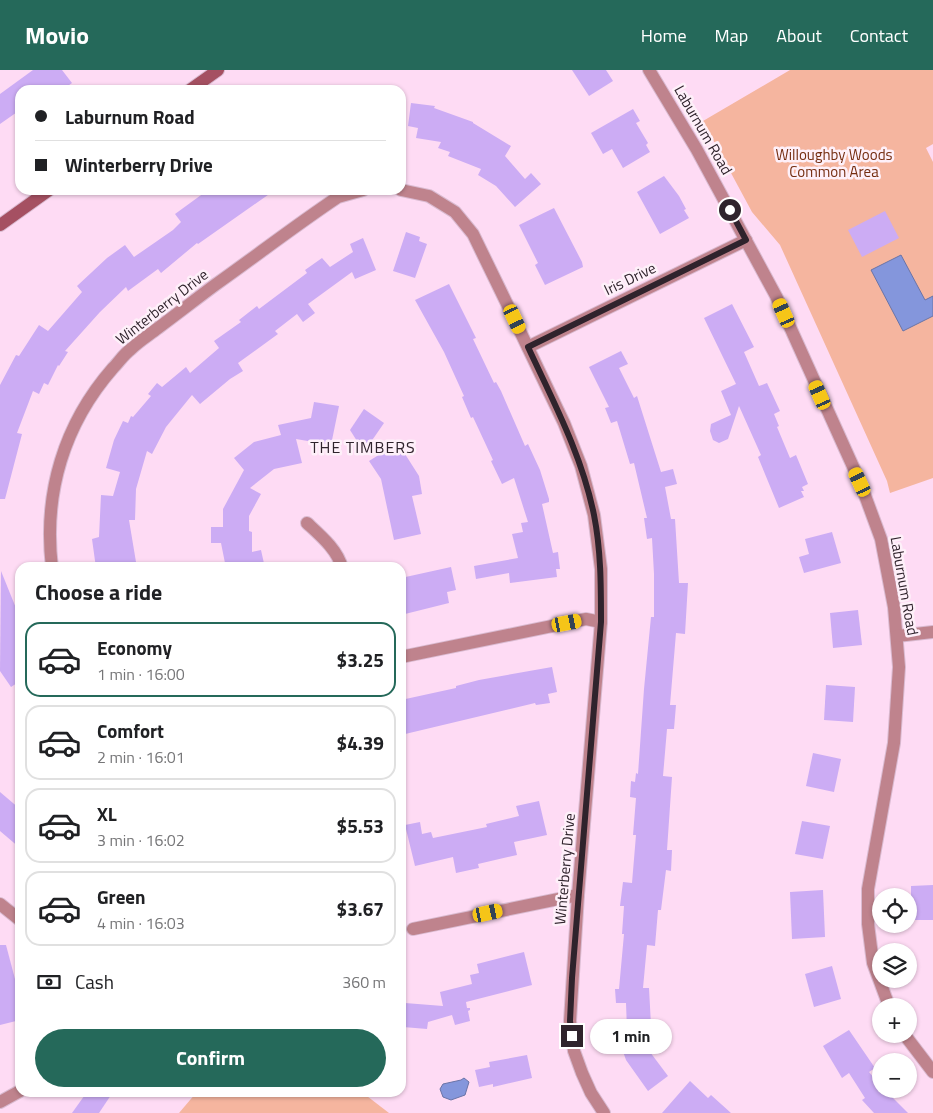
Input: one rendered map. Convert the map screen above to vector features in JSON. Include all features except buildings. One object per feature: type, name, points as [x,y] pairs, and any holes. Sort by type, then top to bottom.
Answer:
[{"type":"street","points":[[197,85],[218,70]]},
{"type":"street","name":"Laburnum Road","points":[[649,70],[697,150],[776,296],[860,482],[881,539],[894,607],[899,667],[894,743],[868,888],[868,924],[873,963],[886,998]]},
{"type":"street","name":"Winterberry Drive","points":[[406,191],[429,196],[454,212],[472,234],[564,424],[581,466],[592,507],[601,570],[601,622],[578,895],[570,1021],[574,1051],[582,1073],[591,1093],[604,1113]]},
{"type":"street","points":[[0,225],[42,195]]},
{"type":"street","name":"Winterberry Drive","points":[[51,562],[49,526],[54,489],[62,456],[71,431],[83,408],[99,385],[130,348],[338,197],[345,195]]},
{"type":"street","name":"Iris Drive","points":[[528,347],[746,240]]},
{"type":"street","points":[[307,523],[324,539],[341,562]]},
{"type":"street","points":[[406,656],[586,620],[601,622]]},
{"type":"street","points":[[897,636],[933,632]]},
{"type":"street","points":[[413,929],[578,895]]},
{"type":"street","points":[[0,904],[15,916]]},
{"type":"street","points":[[911,1043],[933,1072]]},
{"type":"street","points":[[0,1102],[15,1094]]},
{"type":"green space","name":"Willoughby Woods Common Area","points":[[790,70],[933,70],[933,144],[926,148],[933,162],[933,478],[890,493],[887,481],[780,245],[752,212],[703,121]]},
{"type":"green space","points":[[193,1097],[368,1097],[389,1113],[179,1113]]},
{"type":"water","points":[[901,255],[925,300],[933,296],[933,316],[903,331],[871,270]]},
{"type":"water","points":[[464,1078],[469,1082],[465,1095],[451,1100],[443,1097],[440,1089],[443,1084]]},
{"type":"district","name":"THE TIMBERS","points":[[363,447]]},
{"type":"route","points":[[572,1036],[570,1021],[572,978],[601,622],[601,570],[594,515],[581,466],[564,424],[528,347],[746,240],[730,210]]}]
